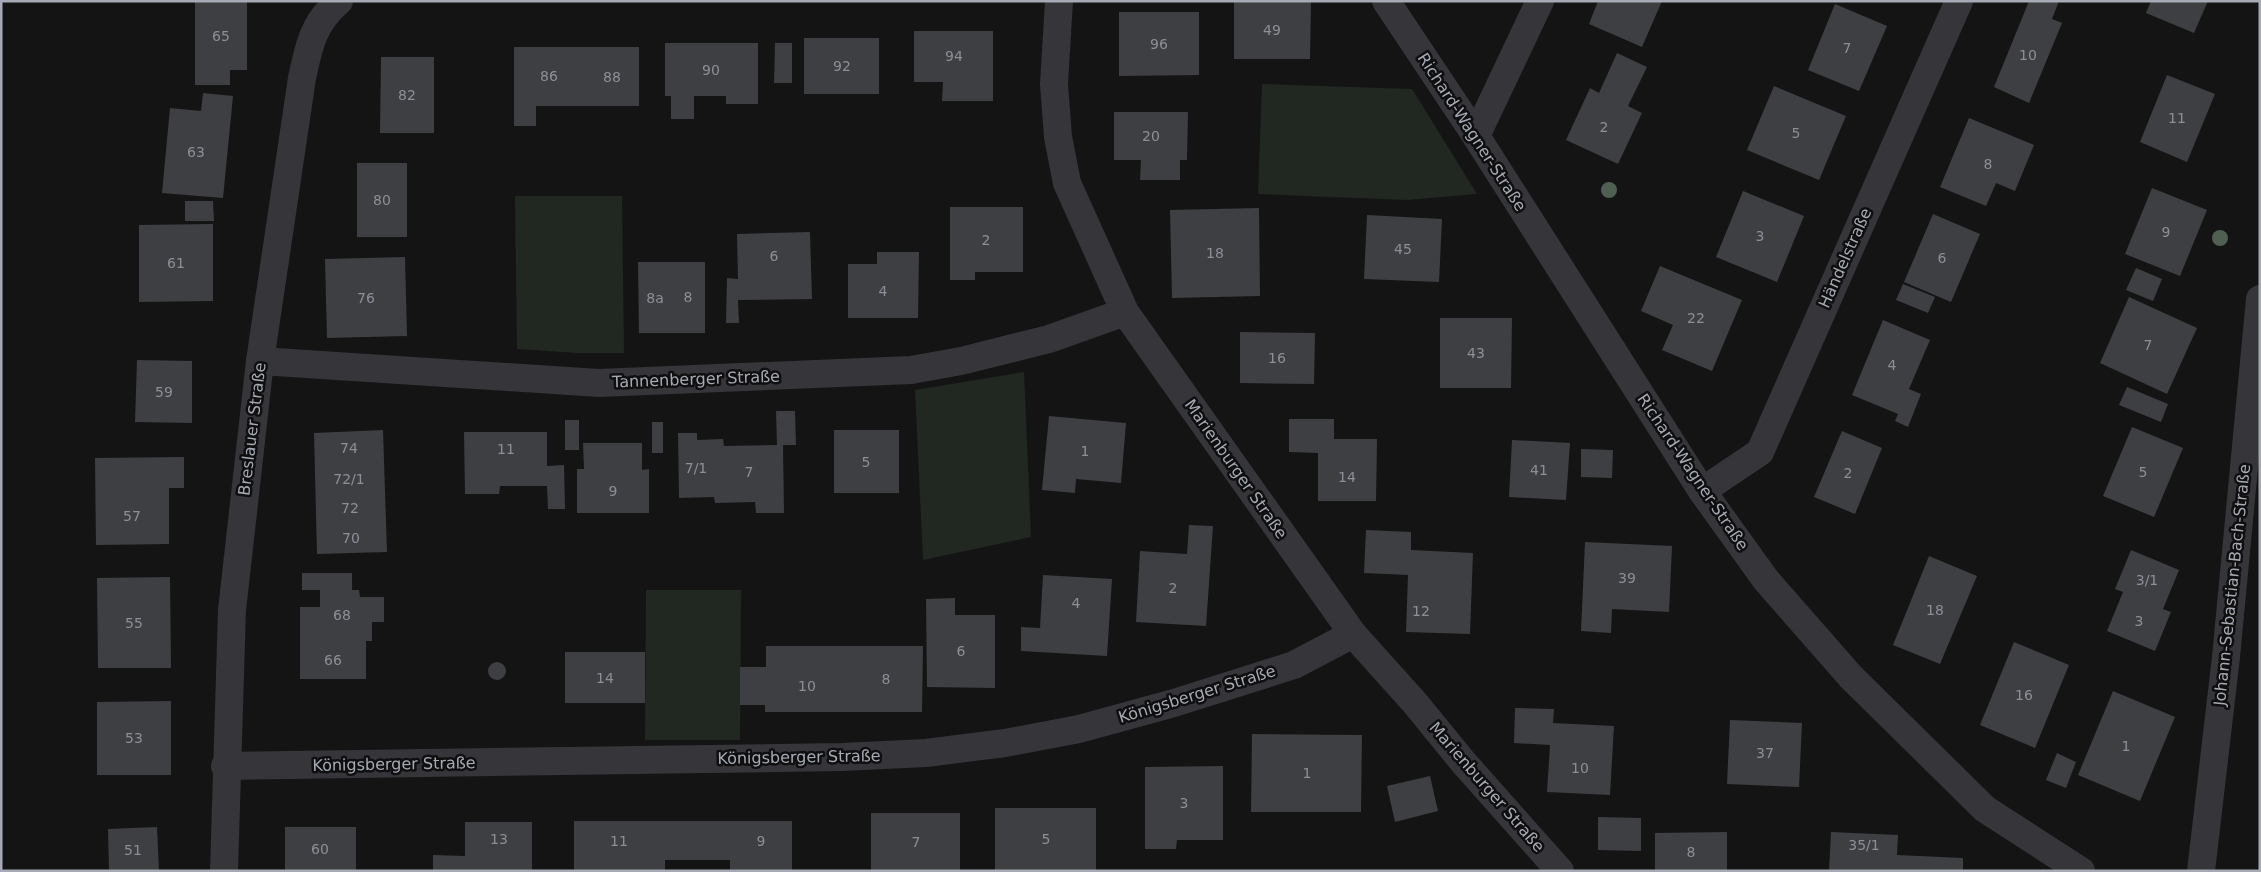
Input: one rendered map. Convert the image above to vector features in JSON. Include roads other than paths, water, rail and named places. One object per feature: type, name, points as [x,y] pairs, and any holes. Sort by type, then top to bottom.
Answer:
[{"type":"street","name":"Breslauer Straße","points":[[224,871],[232,610],[260,361],[302,78],[312,36],[325,13],[339,1]]},
{"type":"street","name":"Marienburger Straße","points":[[1059,1],[1054,84],[1058,137],[1067,183],[1125,312],[1353,634],[1415,703],[1464,764],[1560,871]]},
{"type":"street","name":"Richard-Wagner-Straße","points":[[1386,1],[1476,136],[1702,491],[1766,580],[1851,677],[1985,809],[2081,871]]},
{"type":"street","points":[[1476,136],[1540,1]]},
{"type":"street","name":"Händelstraße","points":[[1702,491],[1760,452],[1959,1]]},
{"type":"street","name":"Johann-Sebastian-Bach-Straße","points":[[2201,871],[2226,657],[2260,299]]},
{"type":"street","name":"Tannenberger Straße","points":[[260,361],[599,383],[911,370],[960,361],[1049,339],[1125,312]]},
{"type":"street","name":"Königsberger Straße","points":[[226,766],[842,757],[926,753],[1005,743],[1079,728],[1174,703],[1294,665],[1353,634]]}]
